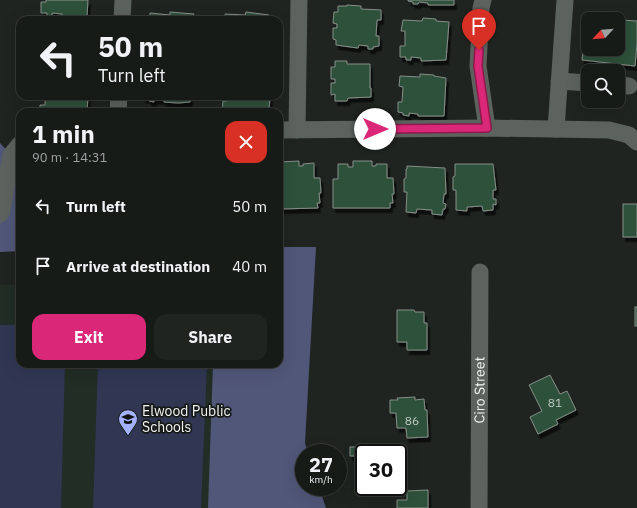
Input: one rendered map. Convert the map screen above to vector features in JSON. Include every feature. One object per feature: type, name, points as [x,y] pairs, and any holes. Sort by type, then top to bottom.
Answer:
[{"type":"street","points":[[122,16],[123,0]]},
{"type":"street","points":[[297,130],[299,0]]},
{"type":"street","points":[[482,0],[480,8],[478,66],[487,128]]},
{"type":"street","points":[[556,129],[565,0]]},
{"type":"street","points":[[559,81],[581,83]]},
{"type":"street","points":[[283,130],[487,128],[609,130],[630,135],[637,142]]},
{"type":"street","points":[[0,214],[2,211],[7,186],[11,156],[16,149]]},
{"type":"street","name":"Ciro Street","points":[[479,508],[480,272]]},
{"type":"shaded area","points":[[0,143],[16,161],[16,251],[0,252]]},
{"type":"shaded area","points":[[283,247],[316,247],[305,444],[295,444],[295,496],[322,496],[326,508],[208,508],[213,368],[283,368]]},
{"type":"shaded area","name":"Elwood Public Schools","points":[[0,285],[16,285],[16,368],[257,368],[257,508],[0,508]]},
{"type":"shaded area","points":[[0,325],[16,325],[16,368],[65,368],[61,508],[0,508]]},
{"type":"shaded area","points":[[98,368],[207,368],[201,508],[93,508]]},
{"type":"building","points":[[46,0],[88,0],[87,16],[62,16],[62,14],[52,13],[52,16],[47,16],[47,13],[41,13],[41,2],[46,2]]},
{"type":"building","points":[[408,0],[454,0],[454,5],[428,5],[428,3],[419,2],[418,4],[413,4],[413,2]]},
{"type":"building","points":[[338,6],[361,6],[361,9],[381,10],[381,20],[377,20],[376,36],[379,36],[379,46],[373,47],[373,49],[368,49],[368,46],[359,45],[358,48],[336,45],[336,40],[333,39],[333,28],[337,28],[337,24],[333,23],[334,12],[338,12]]},
{"type":"building","points":[[170,12],[194,14],[193,16],[150,16],[150,13],[170,15]]},
{"type":"building","points":[[246,12],[269,16],[225,16],[225,14],[245,15]]},
{"type":"building","points":[[423,18],[449,22],[446,60],[421,61],[421,58],[411,57],[411,60],[406,60],[406,57],[400,57],[400,46],[405,46],[405,31],[401,31],[403,20],[422,21]]},
{"type":"building","points":[[625,20],[637,21],[635,66],[582,60],[582,56],[625,56]]},
{"type":"building","points":[[335,61],[347,61],[347,64],[370,64],[371,97],[348,98],[347,101],[335,101],[335,94],[331,95],[331,83],[335,83],[335,79],[331,79],[331,67],[335,67]]},
{"type":"building","points":[[420,74],[446,78],[444,116],[418,116],[418,114],[409,113],[409,116],[398,112],[398,102],[402,102],[403,87],[399,86],[400,76],[420,77]]},
{"type":"building","points":[[45,100],[88,100],[87,108],[40,108],[40,105],[45,105]]},
{"type":"building","points":[[164,100],[190,100],[190,102],[178,103],[164,102]]},
{"type":"building","points":[[270,100],[269,108],[222,108],[223,101]]},
{"type":"building","points":[[299,161],[299,166],[314,163],[314,178],[320,178],[321,193],[319,193],[320,203],[317,203],[318,208],[283,209],[283,162]]},
{"type":"building","points":[[353,161],[372,161],[372,166],[376,166],[376,164],[387,164],[387,178],[393,178],[394,194],[392,194],[393,203],[390,203],[390,208],[333,208],[333,179],[338,179],[338,164],[348,164],[348,167],[353,167]]},
{"type":"building","points":[[455,164],[493,164],[496,190],[493,190],[493,199],[496,199],[496,205],[493,204],[493,210],[483,211],[482,206],[467,207],[467,211],[456,210],[456,190],[453,190]]},
{"type":"building","points":[[407,166],[445,168],[446,194],[444,194],[443,203],[446,204],[442,215],[432,214],[432,210],[417,209],[416,213],[406,212],[407,192],[404,192],[404,179],[406,178]]},
{"type":"building","points":[[623,204],[637,204],[637,237],[623,237]]},
{"type":"building","points":[[635,307],[637,307],[637,326],[635,326]]},
{"type":"building","points":[[397,310],[414,310],[415,312],[424,312],[424,323],[427,323],[427,350],[407,350],[407,342],[397,342]]},
{"type":"building","points":[[550,375],[560,394],[567,391],[576,410],[556,420],[558,424],[538,434],[530,417],[542,411],[529,385]]},
{"type":"building","points":[[415,397],[415,400],[424,399],[425,410],[427,410],[428,437],[407,438],[406,428],[397,428],[396,413],[390,413],[390,400]]},
{"type":"building","points":[[350,447],[355,447],[355,456],[350,456]]},
{"type":"building","points":[[428,490],[428,508],[397,508],[397,500],[407,500],[407,491]]},
{"type":"place","name":"Elwood Public Schools","points":[[128,436]]},
{"type":"route","points":[[375,129],[487,128],[478,66],[479,50]]}]
